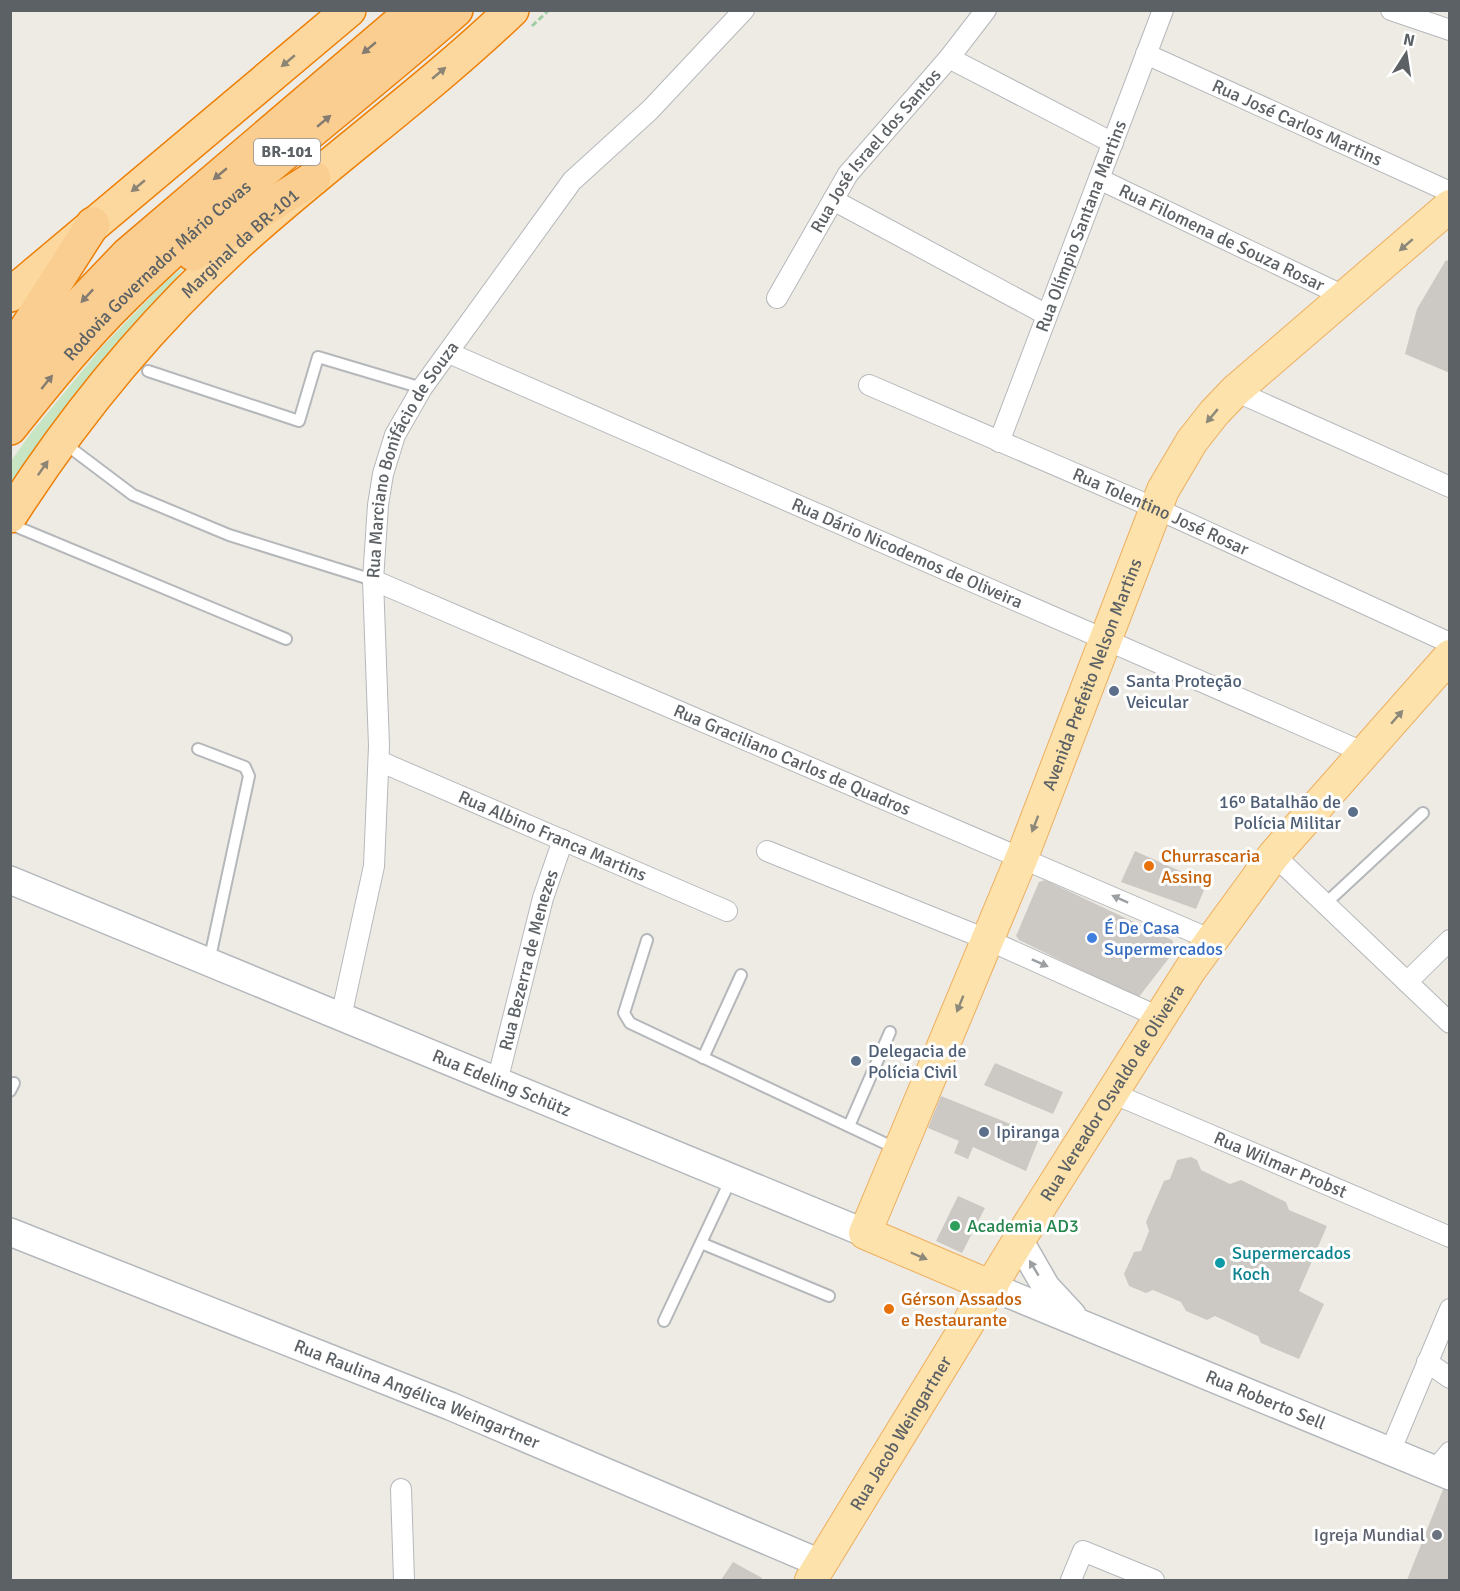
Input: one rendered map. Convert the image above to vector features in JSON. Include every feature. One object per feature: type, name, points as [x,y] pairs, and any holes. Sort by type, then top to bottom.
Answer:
[{"type":"highway","points":[[10,295],[350,10]]},
{"type":"highway","name":"Rodovia Governador Mário Covas","points":[[10,384],[54,331],[128,254],[414,10]]},
{"type":"highway","name":"Rodovia Governador Mário Covas","points":[[10,428],[54,374],[123,298],[246,186],[456,10]]},
{"type":"highway","name":"Marginal da BR-101","points":[[10,516],[62,441],[126,358],[183,296],[235,246],[512,10]]},
{"type":"highway","points":[[123,298],[314,178]]},
{"type":"highway","points":[[10,354],[93,224]]},
{"type":"main road","name":"Avenida Prefeito Nelson Martins","points":[[865,1233],[1022,857],[1155,508],[1192,441],[1214,413],[1236,391],[1449,206]]},
{"type":"main road","name":"Rua Vereador Osvaldo de Oliveira","points":[[992,1287],[1159,1017],[1212,939],[1274,855],[1449,656]]},
{"type":"main road","name":"Rua Edeling Schütz","points":[[10,880],[992,1287]]},
{"type":"main road","name":"Rua Raulina Angélica Weingartner","points":[[10,1232],[450,1406],[816,1572]]},
{"type":"main road","name":"Rua Roberto Sell","points":[[1019,1240],[1046,1287],[1082,1324]]},
{"type":"main road","name":"Rua Roberto Sell","points":[[992,1287],[1390,1452],[1445,1466]]},
{"type":"main road","name":"Rua Jacob Weingartner","points":[[816,1572],[992,1287]]},
{"type":"street","name":"Rua Marciano Bonifácio de Souza","points":[[342,1017],[374,866],[379,761],[373,580],[375,535],[383,474],[395,435],[422,388],[572,181],[650,110],[744,10]]},
{"type":"street","name":"Rua José Israel dos Santos","points":[[777,298],[833,200],[863,155],[949,58],[986,10]]},
{"type":"street","name":"Rua Olímpio Santana Martins","points":[[999,442],[1163,10]]},
{"type":"street","points":[[1391,10],[1449,30]]},
{"type":"street","name":"Rua José Carlos Martins","points":[[1146,54],[1449,192]]},
{"type":"street","points":[[949,58],[1113,143]]},
{"type":"street","name":"Rua Filomena de Souza Rosar","points":[[1099,179],[1346,297]]},
{"type":"street","points":[[833,200],[1047,315]]},
{"type":"street","name":"Rua Dário Nicodemos de Oliveira","points":[[449,353],[1365,753]]},
{"type":"street","name":"Rua Tolentino José Rosar","points":[[869,385],[1155,508],[1449,643]]},
{"type":"street","points":[[1236,391],[1449,487]]},
{"type":"street","name":"Rua Graciliano Carlos de Quadros","points":[[373,580],[1212,939]]},
{"type":"street","name":"Rua Albino Franca Martins","points":[[379,761],[727,911]]},
{"type":"street","name":"Rua Bezerra de Menezes","points":[[497,1082],[543,898],[563,840]]},
{"type":"street","points":[[767,851],[987,939],[1159,1017]]},
{"type":"street","points":[[1274,855],[1449,1023]]},
{"type":"street","points":[[1407,982],[1449,940]]},
{"type":"street","name":"Rua Wilmar Probst","points":[[1112,1093],[1449,1237]]},
{"type":"street","points":[[1390,1452],[1449,1309]]},
{"type":"street","points":[[1427,1362],[1449,1378]]},
{"type":"street","points":[[401,1489],[404,1581]]},
{"type":"street","points":[[1071,1581],[1083,1551],[1154,1581]]},
{"type":"lane","points":[[148,371],[299,421],[318,357],[422,388]]},
{"type":"lane","points":[[62,441],[133,495],[229,536],[373,580]]},
{"type":"lane","points":[[10,524],[286,639]]},
{"type":"lane","points":[[198,749],[245,768],[249,776],[209,963]]},
{"type":"lane","points":[[1325,904],[1422,813]]},
{"type":"lane","points":[[647,939],[624,1012],[630,1023],[899,1150]]},
{"type":"lane","points":[[704,1058],[741,975]]},
{"type":"lane","points":[[849,1126],[890,1032]]},
{"type":"lane","points":[[664,1322],[731,1178]]},
{"type":"lane","points":[[701,1243],[828,1296]]},
{"type":"green space","points":[[186,265],[16,487],[11,497],[11,461],[31,433],[102,347],[165,282]]},
{"type":"building","points":[[1446,260],[1450,262],[1450,373],[1405,354],[1417,309]]},
{"type":"building","name":"Churrascaria Assing","points":[[1135,851],[1207,883],[1196,909],[1121,882]]},
{"type":"building","name":"É De Casa Supermercados","points":[[1045,880],[1172,940],[1176,949],[1138,998],[1019,940],[1016,936],[1039,882]]},
{"type":"building","points":[[995,1063],[1063,1092],[1053,1114],[984,1085]]},
{"type":"building","name":"Ipiranga","points":[[941,1096],[1040,1136],[1026,1171],[973,1147],[968,1159],[954,1153],[959,1141],[928,1128]]},
{"type":"building","name":"Supermercados Koch","points":[[1191,1157],[1197,1160],[1201,1170],[1230,1184],[1241,1180],[1286,1202],[1289,1210],[1327,1226],[1299,1291],[1324,1304],[1299,1359],[1261,1343],[1258,1336],[1215,1316],[1207,1320],[1186,1311],[1181,1302],[1153,1290],[1146,1293],[1129,1286],[1124,1274],[1134,1252],[1141,1251],[1149,1231],[1146,1222],[1164,1181],[1170,1179],[1177,1160]]},
{"type":"building","points":[[958,1196],[985,1208],[962,1253],[936,1241]]},
{"type":"building","name":"Igreja Mundial","points":[[1444,1487],[1450,1489],[1450,1580],[1407,1580]]},
{"type":"building","points":[[733,1562],[762,1578],[761,1580],[721,1580]]},
{"type":"place","name":"Santa Proteção Veicular","points":[[1114,691]]},
{"type":"place","name":"16º Batalhão de Polícia Militar","points":[[1353,812]]},
{"type":"place","name":"Churrascaria Assing","points":[[1149,866]]},
{"type":"place","name":"É De Casa Supermercados","points":[[1092,938]]},
{"type":"place","name":"Delegacia de Polícia Civil","points":[[856,1061]]},
{"type":"place","name":"Ipiranga","points":[[984,1132]]},
{"type":"place","name":"Academia AD3","points":[[955,1226]]},
{"type":"place","name":"Supermercados Koch","points":[[1220,1263]]},
{"type":"place","name":"Gérson Assados e Restaurante","points":[[889,1309]]},
{"type":"place","name":"Igreja Mundial","points":[[1437,1535]]}]
